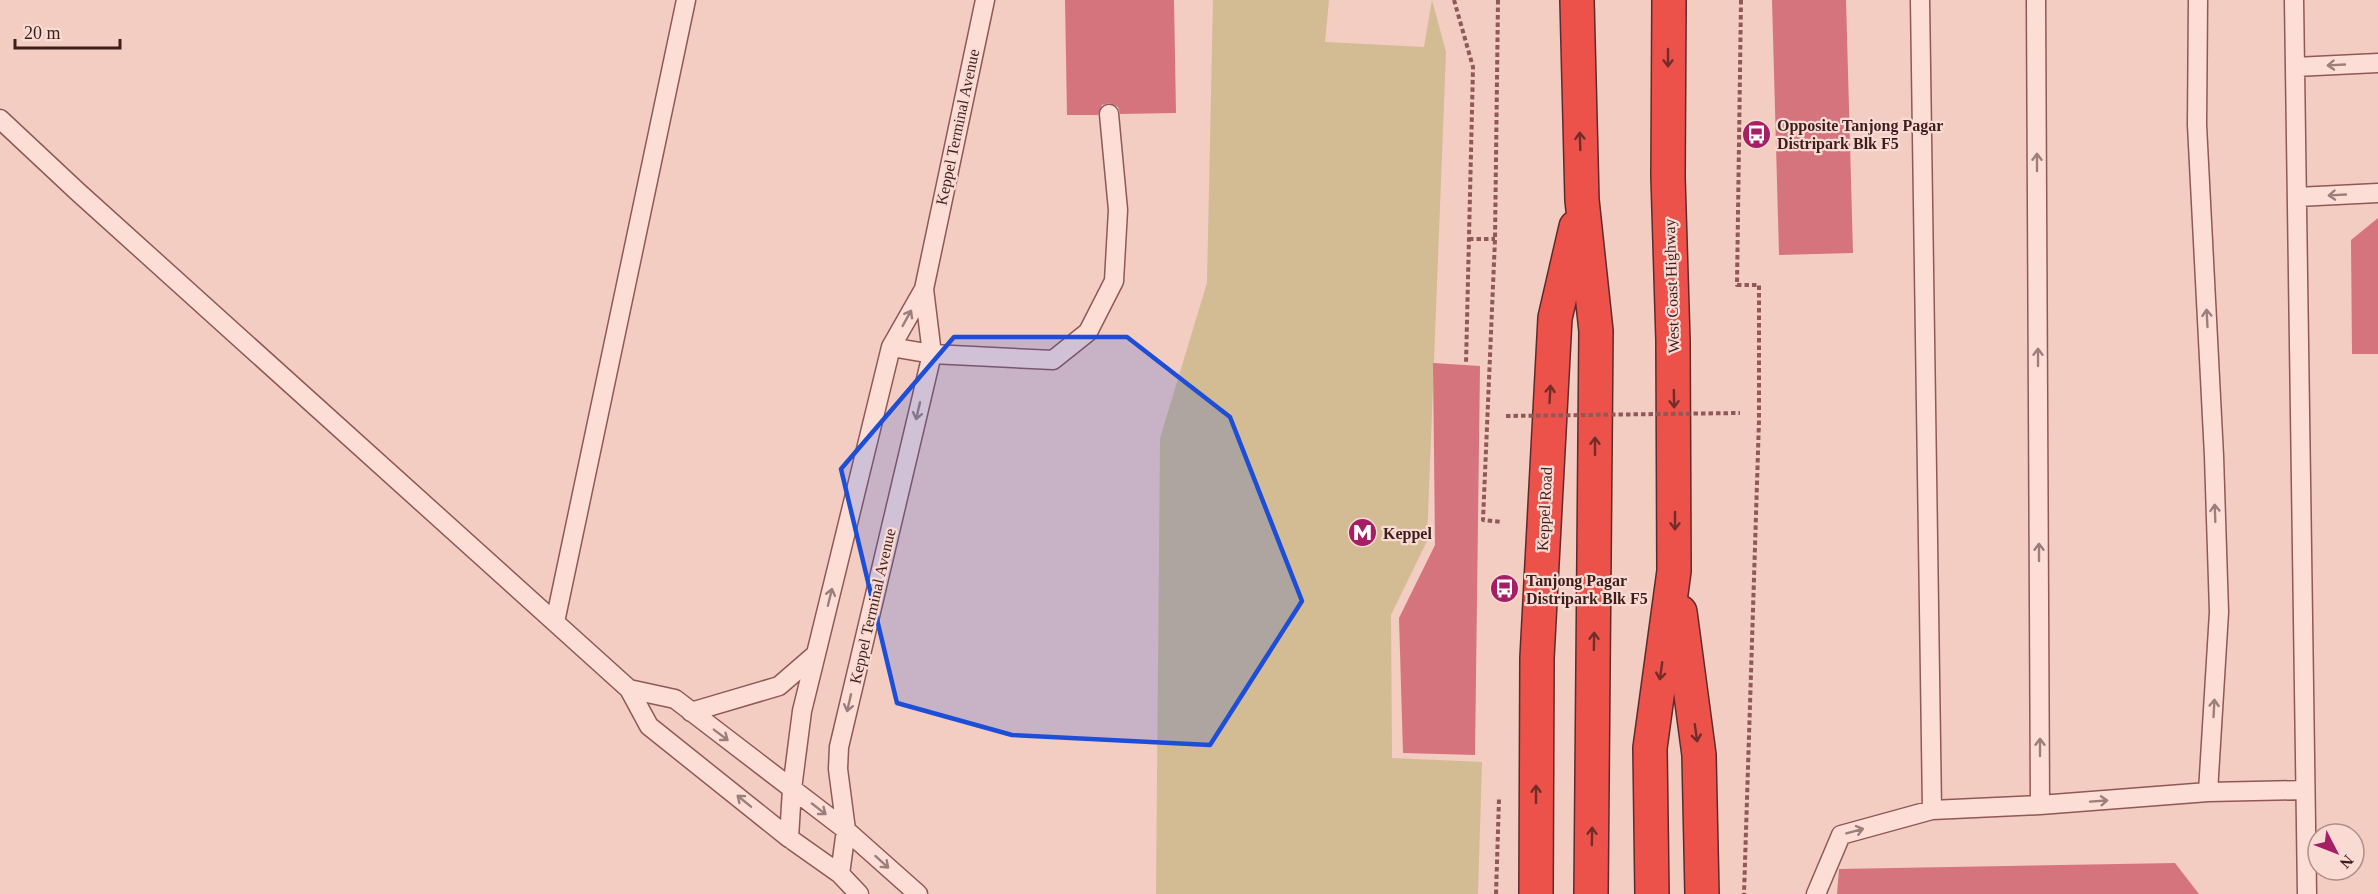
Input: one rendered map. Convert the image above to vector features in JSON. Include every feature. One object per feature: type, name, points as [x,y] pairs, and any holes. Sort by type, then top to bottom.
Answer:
[{"type":"highway","points":[[1577,0],[1582,200],[1596,331],[1592,894]]},
{"type":"highway","name":"West Coast Highway","points":[[1669,0],[1668,177],[1673,340],[1674,571]]},
{"type":"highway","name":"Keppel Road","points":[[1536,894],[1537,658],[1555,318],[1582,200]]},
{"type":"highway","points":[[1652,894],[1650,748],[1674,571]]},
{"type":"highway","points":[[1674,571],[1699,755],[1702,894]]},
{"type":"lane","points":[[555,622],[686,0]]},
{"type":"lane","name":"Keppel Terminal Avenue","points":[[789,838],[792,789],[802,711],[891,347],[924,289],[985,0]]},
{"type":"lane","points":[[1920,0],[1932,810]]},
{"type":"lane","points":[[2036,0],[2040,805]]},
{"type":"lane","points":[[2198,0],[2197,125],[2219,612],[2208,792]]},
{"type":"lane","points":[[2294,0],[2307,894]]},
{"type":"lane","points":[[2295,66],[2378,63]]},
{"type":"lane","points":[[891,347],[932,354],[1053,360],[1088,332],[1114,281],[1118,210],[1109,114]]},
{"type":"lane","points":[[0,119],[95,208],[629,689],[649,726],[789,838],[840,874],[860,894]]},
{"type":"lane","points":[[2297,197],[2378,193]]},
{"type":"lane","name":"Keppel Terminal Avenue","points":[[840,874],[846,830],[838,769],[839,747],[932,354],[924,289]]},
{"type":"lane","points":[[691,712],[779,687],[816,654]]},
{"type":"lane","points":[[629,689],[675,699],[846,830],[918,894]]},
{"type":"lane","points":[[1816,894],[1841,835],[1932,810],[2040,805],[2208,792],[2305,790]]},
{"type":"path","points":[[1454,0],[1473,67],[1466,364]]},
{"type":"path","points":[[1498,0],[1495,239],[1484,520],[1501,522]]},
{"type":"path","points":[[1741,0],[1737,285],[1759,285],[1760,420],[1744,894]]},
{"type":"path","points":[[1469,239],[1495,239]]},
{"type":"path","points":[[1506,416],[1740,413]]},
{"type":"highlighted area","points":[[954,337],[1127,337],[1230,417],[1302,601],[1210,745],[1012,735],[897,703],[841,469]]},
{"type":"shaded area","points":[[1213,0],[1329,0],[1325,42],[1424,47],[1432,0],[1446,52],[1427,541],[1391,615],[1392,758],[1482,762],[1478,894],[1156,894],[1160,438],[1207,283]]},
{"type":"building","points":[[1065,0],[1174,0],[1176,113],[1120,114],[1118,107],[1109,103],[1102,105],[1098,115],[1067,115]]},
{"type":"building","points":[[1772,0],[1846,0],[1853,253],[1779,255]]},
{"type":"building","points":[[2378,218],[2378,354],[2352,354],[2351,240]]},
{"type":"building","points":[[1433,363],[1480,366],[1475,755],[1403,753],[1399,618],[1435,545]]},
{"type":"building","points":[[2175,863],[2199,894],[1837,894],[1839,869]]},
{"type":"place","name":"Opposite Tanjong Pagar Distripark Blk F5","points":[[1756,134]]},
{"type":"place","name":"Keppel","points":[[1362,533]]},
{"type":"place","name":"Tanjong Pagar Distripark Blk F5","points":[[1505,589]]}]
